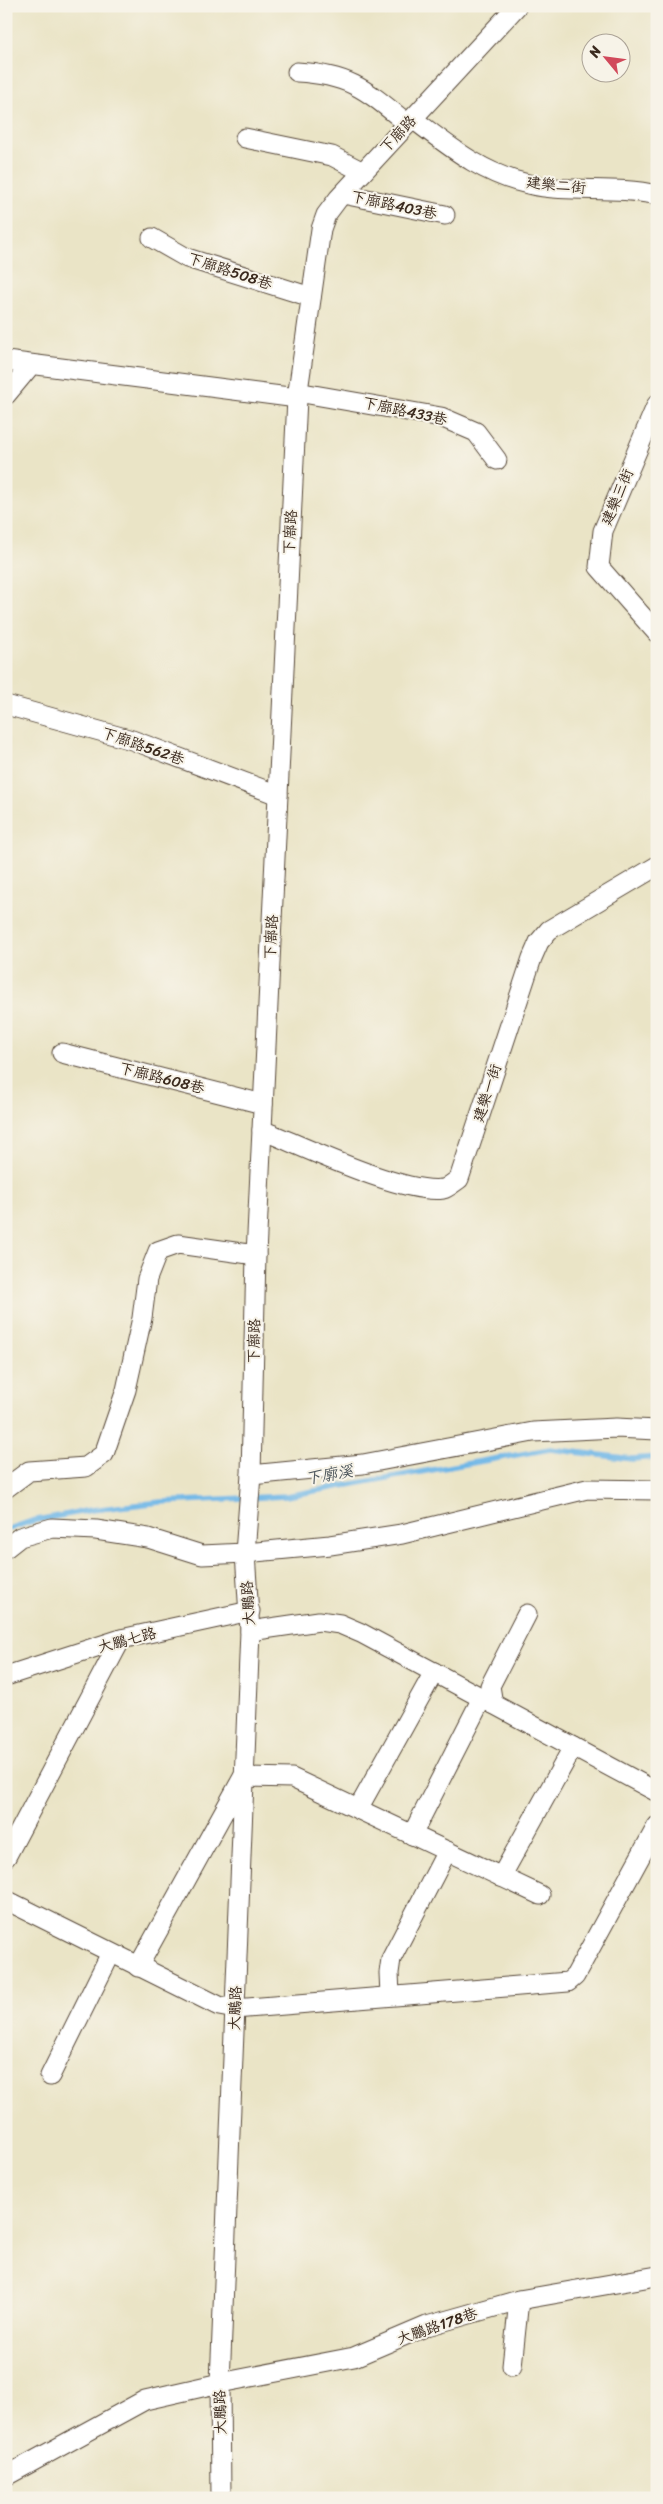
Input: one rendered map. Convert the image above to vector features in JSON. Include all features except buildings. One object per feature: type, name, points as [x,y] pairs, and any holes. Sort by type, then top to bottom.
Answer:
[{"type":"street","name":"下廍路","points":[[249,1518],[256,1255],[297,395],[321,228],[326,215],[343,194],[516,6]]},
{"type":"street","name":"建樂二街","points":[[297,72],[323,73],[362,87],[410,122],[476,165],[499,176],[529,185],[657,195]]},
{"type":"street","points":[[245,138],[332,156],[363,172]]},
{"type":"street","name":"下廍路403巷","points":[[343,194],[445,216]]},
{"type":"street","name":"下廍路508巷","points":[[152,238],[187,258],[311,297]]},
{"type":"street","points":[[6,361],[297,395]]},
{"type":"street","points":[[6,395],[31,365]]},
{"type":"street","name":"下廍路433巷","points":[[297,395],[441,417],[476,432],[497,460]]},
{"type":"street","name":"建樂三街","points":[[657,404],[603,531],[599,567],[657,633]]},
{"type":"street","name":"下廍路562巷","points":[[6,705],[132,740],[278,795]]},
{"type":"street","name":"建樂一街","points":[[262,1130],[378,1177],[422,1188],[444,1189],[459,1179],[532,958],[539,942],[549,930],[657,866]]},
{"type":"street","name":"下廍路608巷","points":[[62,1052],[263,1104]]},
{"type":"street","points":[[6,1488],[29,1471],[86,1467],[104,1454],[126,1390],[142,1318],[147,1279],[158,1251],[178,1244],[256,1255]]},
{"type":"street","points":[[251,1475],[363,1464],[533,1432],[616,1428],[657,1430]]},
{"type":"street","points":[[6,1548],[20,1537],[52,1528],[96,1530],[148,1538],[202,1555],[245,1553],[330,1545],[402,1534],[586,1489],[657,1490]]},
{"type":"street","name":"大鵬路","points":[[222,2498],[220,2383],[242,1777],[250,1631],[245,1553],[249,1518]]},
{"type":"street","name":"大鵬七路","points":[[6,1676],[121,1640],[250,1611]]},
{"type":"street","points":[[412,1835],[488,1701],[490,1686],[527,1614]]},
{"type":"street","points":[[250,1631],[319,1622],[340,1624],[434,1672],[657,1792]]},
{"type":"street","points":[[6,1857],[121,1640]]},
{"type":"street","points":[[358,1809],[434,1672]]},
{"type":"street","points":[[501,1877],[573,1747]]},
{"type":"street","points":[[138,1967],[242,1777],[292,1778],[540,1895]]},
{"type":"street","points":[[6,1900],[219,2006],[235,2009],[568,1982],[575,1976],[657,1826]]},
{"type":"street","points":[[390,1995],[389,1973],[391,1959],[447,1851]]},
{"type":"street","points":[[50,2076],[111,1953]]},
{"type":"street","name":"大鵬路178巷","points":[[6,2476],[145,2400],[220,2383],[354,2357],[427,2326],[519,2300],[657,2276]]},
{"type":"street","points":[[512,2366],[519,2300]]},
{"type":"waterway","name":"下廓溪","points":[[6,1530],[32,1521],[91,1510],[161,1502],[286,1496],[550,1449],[632,1459],[657,1457]]}]
